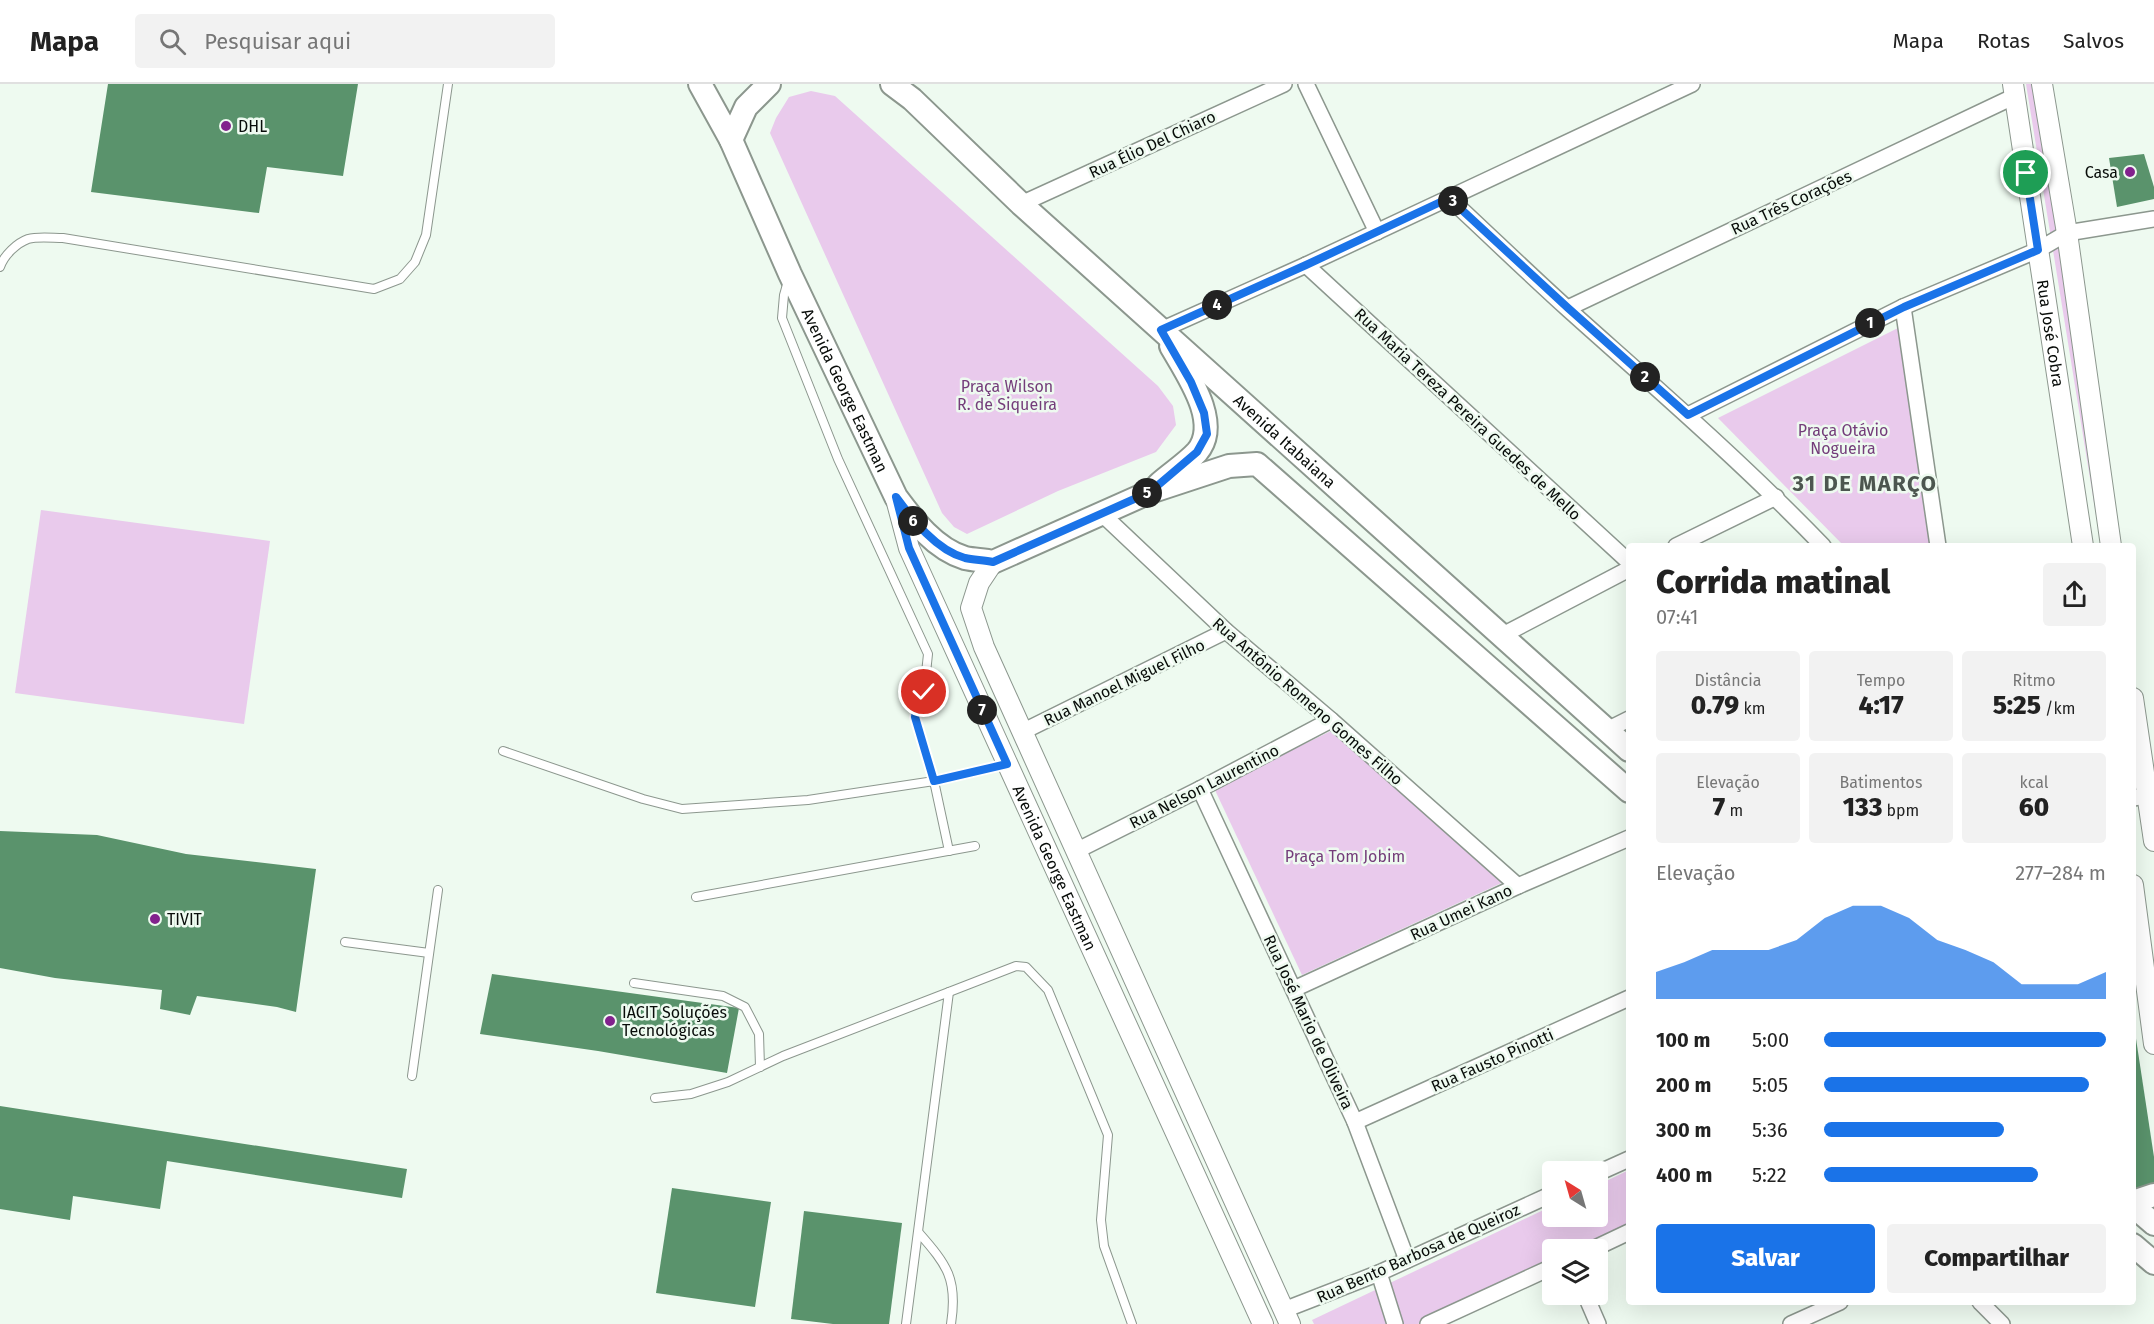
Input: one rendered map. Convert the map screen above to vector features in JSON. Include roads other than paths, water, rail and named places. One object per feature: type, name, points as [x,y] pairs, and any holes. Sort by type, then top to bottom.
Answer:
[{"type":"main road","name":"Avenida George Eastman","points":[[700,84],[731,140],[790,274],[896,497]]},
{"type":"main road","points":[[731,140],[746,107],[769,84]]},
{"type":"main road","points":[[892,84],[915,92]]},
{"type":"main road","name":"Avenida Itabaiana","points":[[915,92],[942,130],[1021,204],[1626,747]]},
{"type":"main road","points":[[1150,492],[1197,452],[1207,434],[1204,413],[1191,382],[1161,330]]},
{"type":"main road","points":[[896,497],[913,521],[947,550],[965,558],[993,562],[1150,492],[1229,466],[1257,464],[1626,788]]},
{"type":"main road","points":[[2136,1203],[2154,1195]]},
{"type":"main road","points":[[2136,1207],[2154,1224]]},
{"type":"main road","points":[[2136,1248],[2154,1263]]},
{"type":"street","name":"Rua Élio Del Chiaro","points":[[1021,204],[1284,84]]},
{"type":"street","points":[[1306,84],[1377,232]]},
{"type":"street","points":[[1161,330],[1306,265],[1692,84]]},
{"type":"street","name":"Rua José Cobra","points":[[2042,84],[2067,233],[2111,543]]},
{"type":"street","name":"Rua José Cobra","points":[[2014,90],[2083,543]]},
{"type":"street","name":"Rua Três Corações","points":[[1568,308],[2014,90]]},
{"type":"street","points":[[1449,198],[1688,415],[1776,497],[1820,543]]},
{"type":"street","points":[[1688,415],[1904,307],[2038,250],[2067,233],[2154,219]]},
{"type":"street","name":"Rua Maria Tereza Pereira Guedes de Mello","points":[[1306,265],[1626,559]]},
{"type":"street","points":[[1904,307],[1938,543]]},
{"type":"street","name":"Avenida George Eastman","points":[[896,497],[909,548],[1263,1324]]},
{"type":"street","points":[[1682,543],[1776,497]]},
{"type":"street","name":"Rua Antônio Romeno Gomes Filho","points":[[1101,513],[1226,631],[1331,720],[1518,886]]},
{"type":"street","name":"Avenida George Eastman","points":[[993,562],[979,583],[971,608],[984,647],[1287,1317]]},
{"type":"street","points":[[1502,636],[1626,571]]},
{"type":"street","name":"Rua Manoel Miguel Filho","points":[[1022,732],[1226,631]]},
{"type":"street","name":"Rua Nelson Laurentino","points":[[1076,851],[1331,720]]},
{"type":"street","points":[[1607,730],[1626,720]]},
{"type":"street","points":[[2136,722],[2145,796],[2154,841]]},
{"type":"street","name":"Rua José Mario de Oliveira","points":[[1200,789],[1355,1122],[1407,1260]]},
{"type":"street","name":"Rua Umei Kano","points":[[1294,989],[1518,886],[1626,839]]},
{"type":"street","points":[[2136,904],[2150,995],[2154,1044]]},
{"type":"street","name":"Rua Fausto Pinotti","points":[[1355,1122],[1626,999]]},
{"type":"street","points":[[1608,1168],[1626,1160]]},
{"type":"street","name":"Rua Bento Barbosa de Queiroz","points":[[1287,1317],[1542,1199]]},
{"type":"street","points":[[1608,1242],[1626,1233]]},
{"type":"street","points":[[1434,1323],[1542,1272]]},
{"type":"street","points":[[1379,1273],[1395,1324]]},
{"type":"street","points":[[1589,1305],[1598,1324]]},
{"type":"street","points":[[1794,1323],[1833,1305]]},
{"type":"street","points":[[1983,1305],[2002,1324]]},
{"type":"lane","points":[[0,267],[12,249],[29,238],[63,238],[374,290],[400,279],[415,262],[426,235],[448,84]]},
{"type":"lane","points":[[790,274],[784,295],[782,318],[838,459],[928,654],[924,692],[917,705],[915,717],[934,781],[949,851]]},
{"type":"lane","points":[[503,751],[643,799],[682,809],[808,801],[934,781],[1007,764]]},
{"type":"lane","points":[[696,897],[975,846]]},
{"type":"lane","points":[[412,1077],[438,890]]},
{"type":"lane","points":[[345,942],[429,953]]},
{"type":"lane","points":[[655,1098],[691,1094],[728,1082],[783,1056],[1016,966],[1026,967],[1048,990],[1108,1135],[1101,1220],[1104,1246],[1132,1324]]},
{"type":"lane","points":[[634,983],[723,996],[745,1007],[759,1034],[760,1067]]},
{"type":"lane","points":[[906,1324],[949,992]]},
{"type":"lane","points":[[919,1233],[943,1260],[952,1283],[951,1324]]},
{"type":"place","name":"DHL","points":[[226,126]]},
{"type":"place","name":"Casa","points":[[2130,172]]},
{"type":"place","name":"TIVIT","points":[[155,919]]},
{"type":"place","name":"IACIT Soluções Tecnológicas","points":[[610,1021]]},
{"type":"district","name":"31 DE MARÇO","points":[[1865,483]]},
{"type":"park label","name":"Praça Wilson R. de Siqueira","points":[[1007,395]]},
{"type":"park label","name":"Praça Otávio Nogueira","points":[[1843,439]]},
{"type":"park label","name":"Praça Tom Jobim","points":[[1345,856]]}]
